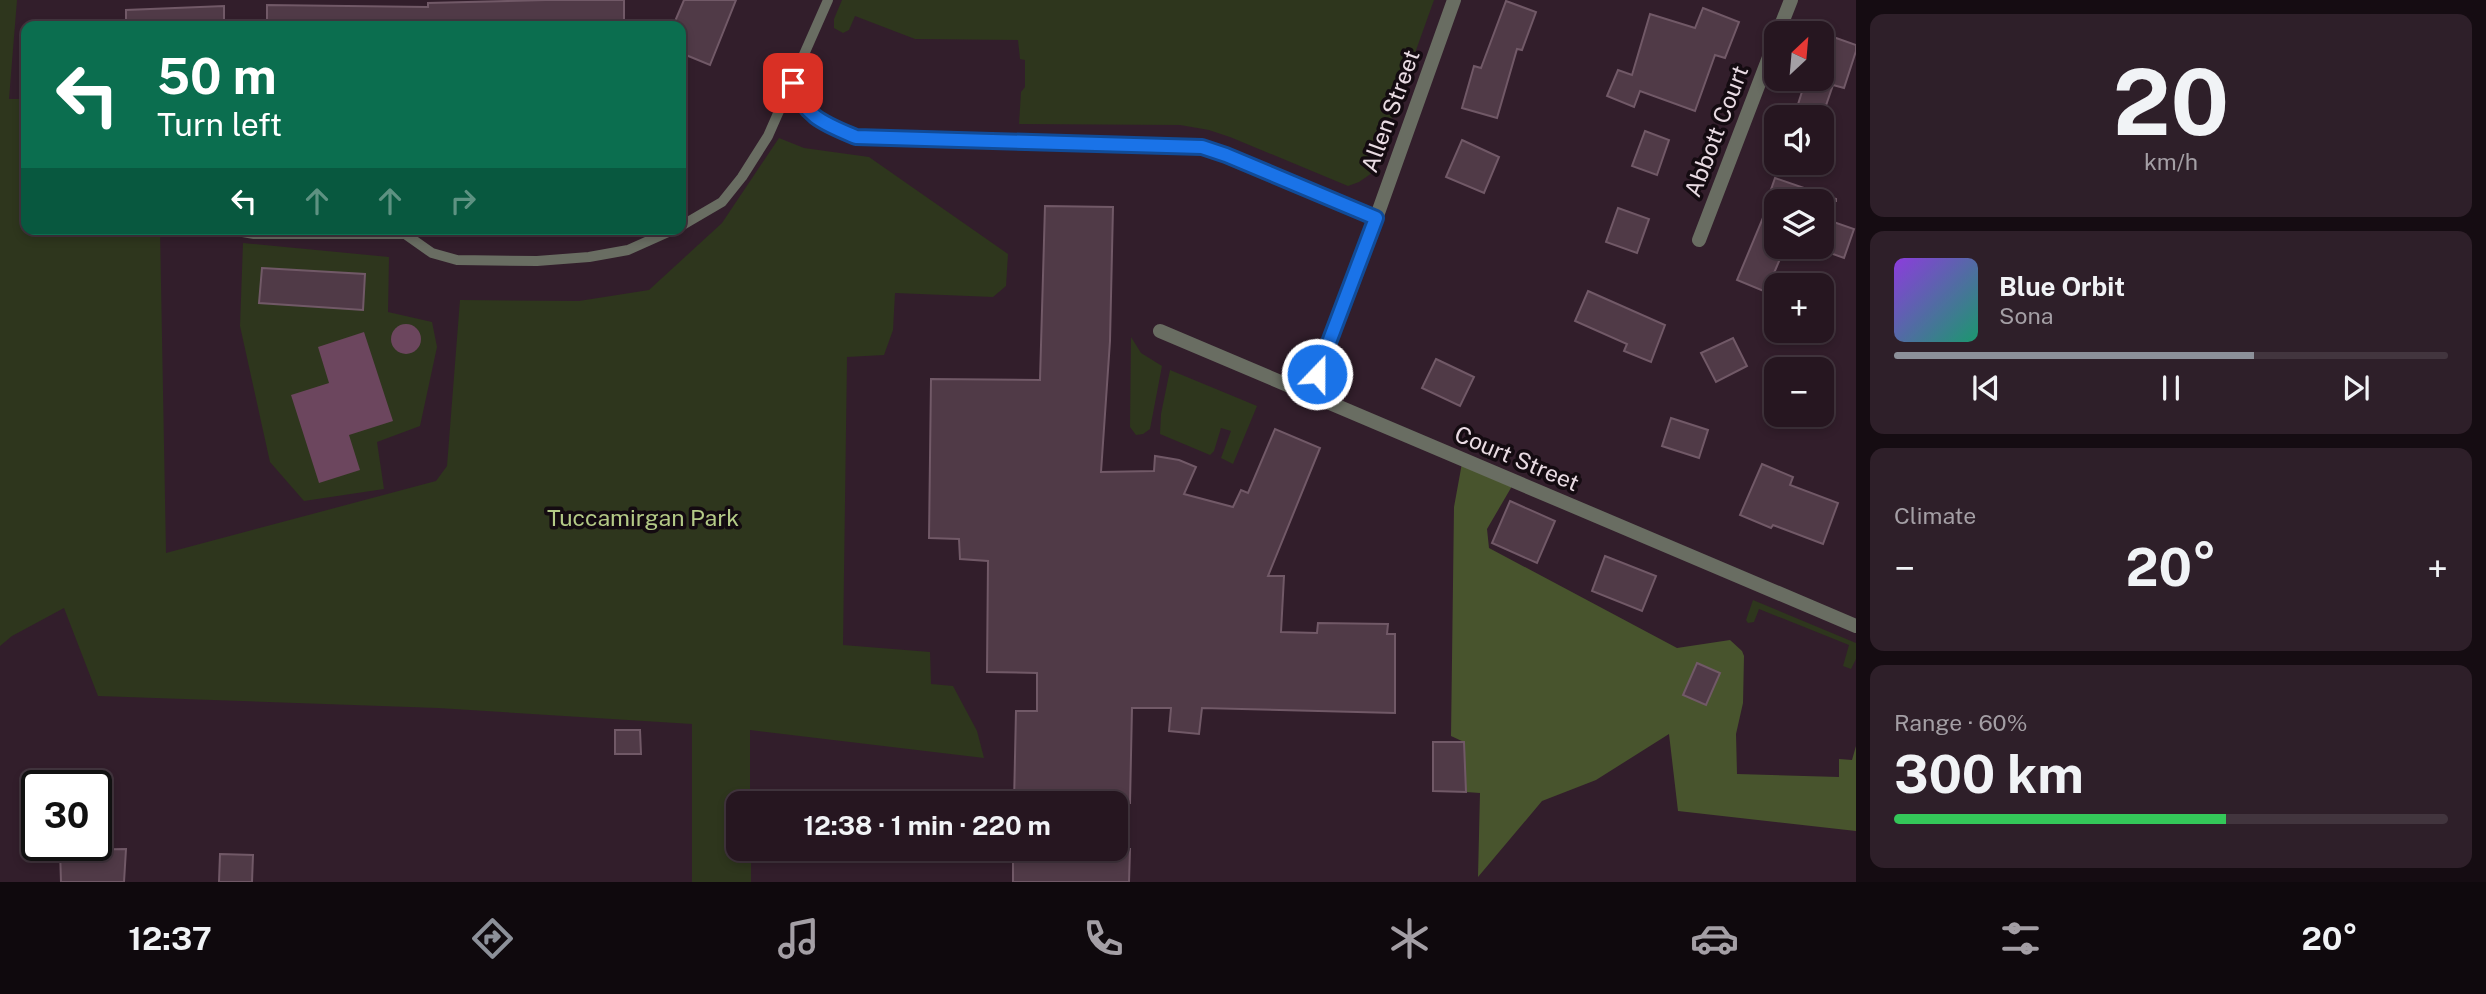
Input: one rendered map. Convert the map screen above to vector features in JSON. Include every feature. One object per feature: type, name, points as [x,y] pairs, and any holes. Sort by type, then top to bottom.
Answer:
[{"type":"street","name":"Allen Street","points":[[1309,395],[1454,0]]},
{"type":"street","points":[[1783,21],[1791,0]]},
{"type":"street","name":"Abbott Court","points":[[1699,240],[1764,70]]},
{"type":"street","name":"Court Street","points":[[1160,331],[1856,626]]},
{"type":"lane","points":[[686,223],[722,202],[742,177],[768,136],[828,0]]},
{"type":"lane","points":[[793,83],[805,110],[822,122],[856,137],[1202,147],[1376,218]]},
{"type":"lane","points":[[686,216],[695,218]]},
{"type":"lane","points":[[406,235],[432,253],[457,260],[537,261],[589,257],[628,250],[662,235]]},
{"type":"green space","name":"Tuccamirgan Park","points":[[0,0],[17,0],[9,99],[21,99],[21,235],[160,235],[166,553],[436,481],[447,466],[460,300],[579,301],[649,290],[722,223],[779,138],[804,148],[869,157],[1008,254],[1006,286],[993,297],[895,293],[893,330],[884,355],[847,357],[843,645],[930,652],[931,684],[953,686],[977,731],[984,758],[750,730],[750,791],[726,791],[726,861],[751,861],[751,882],[692,882],[692,724],[438,708],[98,696],[64,608],[12,636],[0,646]]},
{"type":"green space","points":[[842,0],[1434,0],[1372,173],[1348,186],[1209,130],[1180,125],[1019,124],[1021,92],[1025,87],[1025,60],[1020,59],[1018,40],[915,39],[855,16],[849,30],[843,33],[834,28],[834,19]]},
{"type":"green space","points":[[243,243],[389,257],[388,312],[432,322],[437,347],[420,426],[377,442],[384,489],[304,501],[270,462],[240,326]]},
{"type":"green space","points":[[1131,337],[1141,353],[1162,366],[1150,429],[1136,435],[1130,427]]},
{"type":"green space","points":[[1170,370],[1257,406],[1233,464],[1221,458],[1231,431],[1221,428],[1214,451],[1210,455],[1160,434]]},
{"type":"green space","points":[[1462,463],[1515,481],[1487,529],[1489,548],[1677,648],[1730,640],[1742,651],[1743,703],[1736,734],[1737,774],[1839,777],[1839,759],[1852,760],[1856,746],[1856,831],[1678,811],[1669,734],[1596,780],[1542,801],[1478,877],[1480,793],[1466,792],[1464,742],[1451,736],[1454,507]]},
{"type":"green space","points":[[1753,600],[1856,643],[1856,659],[1851,669],[1843,666],[1849,645],[1759,609],[1754,622],[1748,623],[1746,620]]},
{"type":"shaded area","points":[[406,324],[412,325],[420,333],[420,345],[412,353],[406,354],[400,353],[392,345],[391,339],[392,333],[400,325]]},
{"type":"shaded area","points":[[364,332],[393,421],[349,435],[360,470],[319,483],[291,395],[329,383],[318,347]]},
{"type":"building","points":[[624,0],[624,21],[267,21],[267,5],[428,7],[428,3]]},
{"type":"building","points":[[684,0],[736,0],[710,65],[686,55],[686,21],[675,21]]},
{"type":"building","points":[[1506,1],[1536,12],[1522,50],[1517,49],[1497,118],[1462,108],[1474,66],[1481,68]]},
{"type":"building","points":[[224,6],[224,21],[126,21],[126,10]]},
{"type":"building","points":[[1703,8],[1739,22],[1725,58],[1715,55],[1695,111],[1640,91],[1634,107],[1607,96],[1618,70],[1632,75],[1650,14],[1695,28]]},
{"type":"building","points":[[1834,37],[1856,45],[1844,88],[1834,85]]},
{"type":"building","points":[[1802,91],[1831,91],[1826,105],[1798,105]]},
{"type":"building","points":[[1645,131],[1669,140],[1657,175],[1632,166]]},
{"type":"building","points":[[1462,140],[1499,157],[1484,193],[1446,177]]},
{"type":"building","points":[[1775,178],[1807,189],[1771,189]]},
{"type":"building","points":[[1045,206],[1113,207],[1110,341],[1101,472],[1154,471],[1155,456],[1179,460],[1196,467],[1184,494],[1233,507],[1241,490],[1248,493],[1275,429],[1320,448],[1268,576],[1284,576],[1281,632],[1317,633],[1318,623],[1388,624],[1387,634],[1395,634],[1395,713],[1202,708],[1199,734],[1169,731],[1171,708],[1132,708],[1130,803],[1128,791],[1014,791],[1016,711],[1037,711],[1037,673],[987,672],[988,561],[960,559],[959,539],[929,538],[931,379],[1040,380]]},
{"type":"building","points":[[1618,208],[1649,219],[1637,253],[1606,242]]},
{"type":"building","points":[[1764,215],[1764,259],[1780,259],[1774,273],[1764,273],[1764,291],[1737,280]]},
{"type":"building","points":[[1834,222],[1854,229],[1844,258],[1834,254]]},
{"type":"building","points":[[262,268],[365,274],[363,310],[259,303]]},
{"type":"building","points":[[1588,291],[1665,325],[1651,362],[1624,351],[1627,344],[1575,321]]},
{"type":"building","points":[[1733,338],[1747,366],[1716,382],[1701,353]]},
{"type":"building","points":[[1436,359],[1474,377],[1460,406],[1422,388]]},
{"type":"building","points":[[1671,418],[1708,430],[1699,458],[1662,446]]},
{"type":"building","points":[[1762,464],[1793,477],[1790,485],[1838,503],[1823,544],[1740,515]]},
{"type":"building","points":[[1510,501],[1555,521],[1537,563],[1492,543]]},
{"type":"building","points":[[1605,556],[1656,576],[1642,611],[1592,591]]},
{"type":"building","points":[[1697,663],[1720,673],[1706,705],[1683,695]]},
{"type":"building","points":[[615,730],[640,730],[641,754],[615,754]]},
{"type":"building","points":[[1433,742],[1464,742],[1466,792],[1433,791]]},
{"type":"building","points":[[112,849],[126,849],[124,882],[61,882],[60,861],[112,861]]},
{"type":"building","points":[[1130,849],[1129,882],[1013,882],[1013,861],[1128,861]]},
{"type":"building","points":[[220,854],[253,855],[252,882],[219,882]]},
{"type":"route","points":[[793,83],[805,110],[822,122],[856,137],[1202,147],[1376,218],[1317,374]]}]
